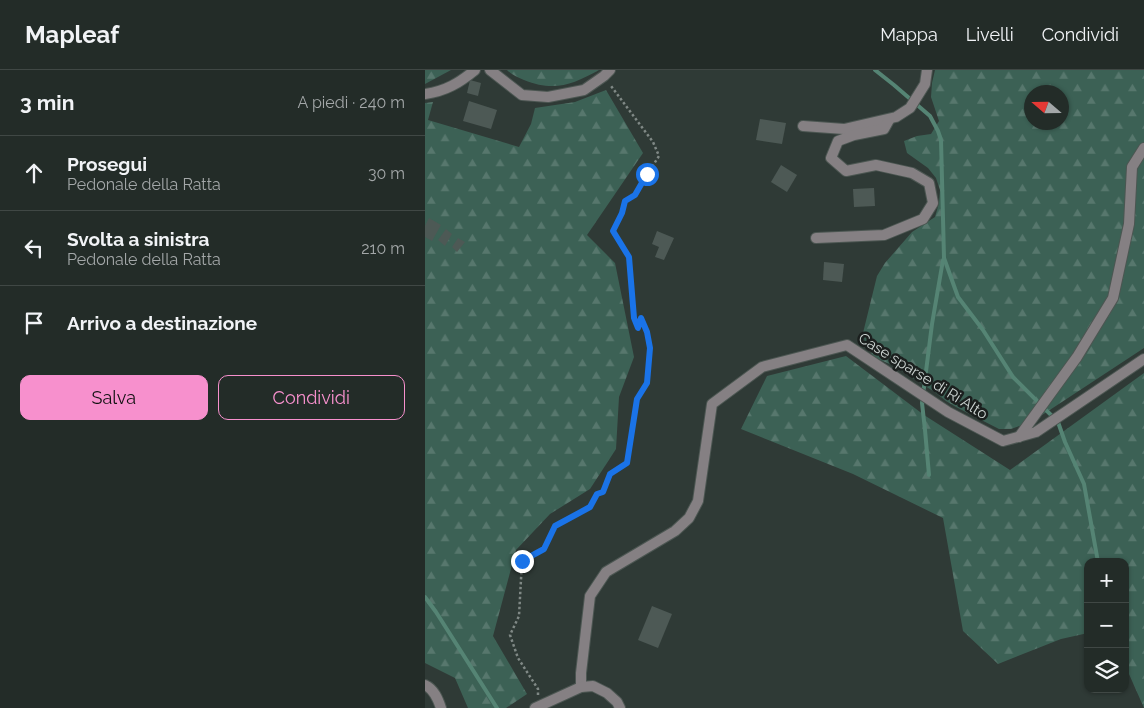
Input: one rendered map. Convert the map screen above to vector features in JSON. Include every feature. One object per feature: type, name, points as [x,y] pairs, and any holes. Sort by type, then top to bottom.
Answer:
[{"type":"street","points":[[425,94],[438,92],[457,84],[475,70]]},
{"type":"street","points":[[490,70],[522,96],[548,97],[584,90],[607,73]]},
{"type":"street","points":[[803,126],[844,129],[896,118],[910,108],[925,84],[927,70]]},
{"type":"street","points":[[816,238],[884,235],[923,219],[933,203],[929,183],[912,173],[877,165],[846,171],[831,158],[838,141],[854,135],[884,129],[889,120]]},
{"type":"street","points":[[1019,437],[1077,358],[1113,298],[1129,224],[1132,167],[1144,148]]},
{"type":"street","name":"Case sparse di Ri Alto","points":[[581,687],[590,596],[606,572],[675,531],[689,518],[698,501],[712,404],[762,367],[847,345],[948,412],[1003,441],[1036,432],[1144,359]]},
{"type":"street","points":[[425,685],[429,687],[437,698],[441,708]]},
{"type":"street","points":[[536,707],[581,687],[593,686],[607,692],[620,708]]},
{"type":"path","points":[[536,707],[538,689],[518,658],[510,635],[519,616],[522,561],[544,549],[555,526],[590,507],[597,494],[603,492],[610,474],[627,463],[637,399],[647,383],[650,348],[647,332],[641,318],[638,328],[634,318],[629,257],[613,231],[622,213],[625,201],[635,195],[659,156],[653,142],[607,73]]},
{"type":"green space","points":[[425,70],[451,70],[425,84]]},
{"type":"green space","points":[[507,70],[599,70],[571,83],[545,86],[524,80]]},
{"type":"green space","points":[[935,70],[1144,70],[1144,348],[1033,421],[1011,429],[999,429],[956,407],[896,367],[874,357],[866,346],[863,333],[877,276],[885,263],[912,232],[935,217],[939,203],[940,190],[936,178],[928,168],[907,153],[904,141],[917,136],[931,134],[939,121],[931,97]]},
{"type":"green space","points":[[606,90],[643,153],[587,235],[615,263],[634,357],[619,397],[616,449],[590,489],[550,514],[516,550],[493,636],[527,694],[506,708],[468,708],[455,678],[425,663],[425,103],[433,102],[428,120],[519,147],[531,124],[535,108],[575,102]]},
{"type":"green space","points":[[846,356],[924,415],[1010,470],[1144,373],[1144,708],[1129,674],[1129,558],[1084,558],[1084,634],[1061,639],[998,664],[963,631],[943,518],[853,474],[741,429],[767,376]]},
{"type":"building","points":[[470,80],[481,83],[478,96],[467,93]]},
{"type":"building","points":[[469,101],[497,110],[491,129],[463,121]]},
{"type":"building","points":[[760,119],[786,123],[782,144],[756,140]]},
{"type":"building","points":[[781,165],[797,175],[787,192],[771,182]]},
{"type":"building","points":[[874,188],[875,206],[854,207],[853,189]]},
{"type":"building","points":[[429,218],[441,225],[432,241],[425,237],[425,226]]},
{"type":"building","points":[[446,229],[452,234],[445,246],[438,240]]},
{"type":"building","points":[[657,231],[674,238],[664,260],[655,257],[659,247],[652,244]]},
{"type":"building","points":[[458,238],[465,242],[457,252],[452,247]]},
{"type":"building","points":[[824,262],[844,264],[842,282],[823,280]]},
{"type":"building","points":[[652,606],[672,614],[658,648],[638,640]]},
{"type":"waterway","points":[[875,70],[930,116],[938,131],[941,140],[944,258],[958,297],[983,330],[1013,377],[1058,422],[1084,484],[1097,558]]},
{"type":"waterway","points":[[929,475],[922,403],[932,324],[943,260]]},
{"type":"waterway","points":[[425,597],[497,708]]},
{"type":"route","points":[[522,561],[544,549],[555,526],[590,507],[597,494],[603,492],[610,474],[627,463],[637,399],[647,383],[650,348],[647,332],[641,318],[638,328],[634,318],[629,257],[613,231],[622,213],[625,201],[635,195],[647,174]]}]
